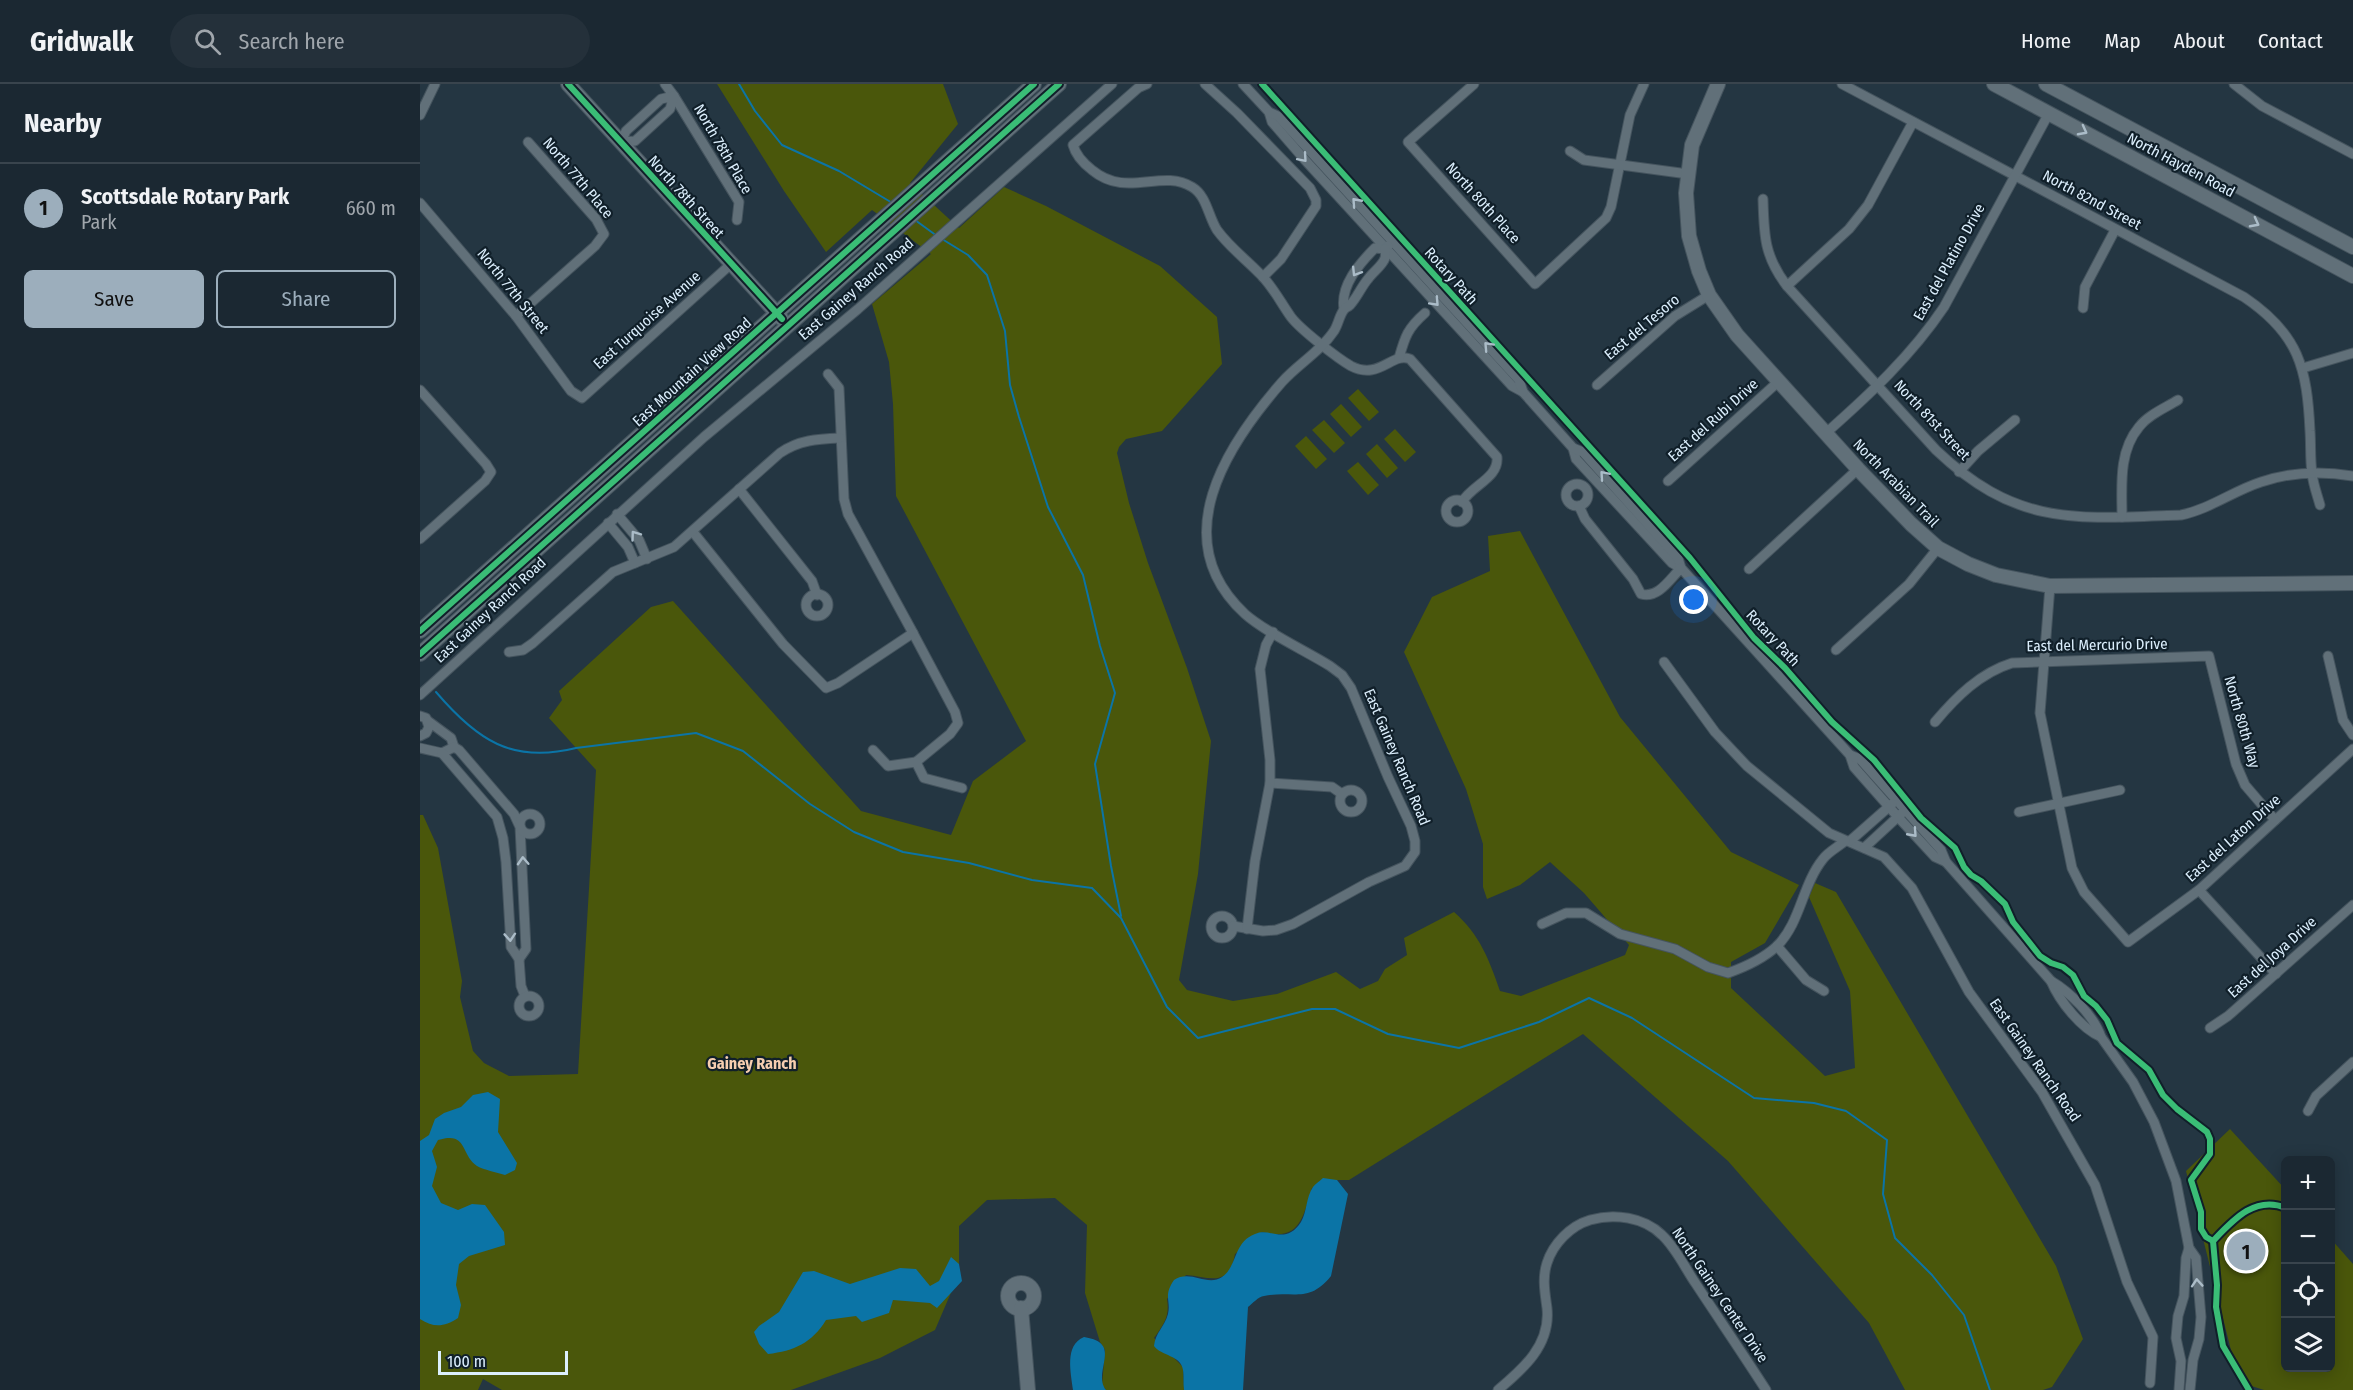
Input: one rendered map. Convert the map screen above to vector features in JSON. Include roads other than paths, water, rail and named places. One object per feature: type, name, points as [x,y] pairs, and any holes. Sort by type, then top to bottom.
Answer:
[{"type":"main road","name":"North 78th Street","points":[[568,84],[787,325]]},
{"type":"main road","name":"East Mountain View Road","points":[[420,632],[1034,84]]},
{"type":"main road","name":"East Mountain View Road","points":[[420,654],[1059,84]]},
{"type":"main road","name":"North Arabian Trail","points":[[1718,84],[1692,145],[1686,193],[1689,236],[1699,272],[1709,295],[1733,329],[1857,469],[1938,548],[1968,564],[1996,575],[2050,586],[2353,583]]},
{"type":"main road","name":"North Hayden Road","points":[[1994,84],[2353,276]]},
{"type":"main road","name":"North Hayden Road","points":[[2046,84],[2353,247]]},
{"type":"main road","points":[[1022,1308],[1028,1390]]},
{"type":"street","points":[[420,115],[435,84]]},
{"type":"street","name":"North 78th Place","points":[[665,84],[739,202],[737,220]]},
{"type":"street","name":"East Gainey Ranch Road","points":[[420,694],[617,514],[756,392],[858,309],[1112,84]]},
{"type":"street","points":[[1147,84],[1138,88],[1073,145],[1081,162],[1108,180],[1130,184],[1171,180],[1183,182],[1195,189],[1202,196],[1216,228],[1263,277],[1293,319],[1352,366],[1374,371],[1399,358],[1410,359],[1497,457],[1494,472],[1468,492],[1462,502]]},
{"type":"street","points":[[1205,84],[1222,98],[1310,188],[1316,200],[1316,206],[1281,259],[1263,277]]},
{"type":"street","points":[[1243,84],[1269,112],[1278,116],[1389,245],[1519,380],[1523,392],[1574,448],[1576,459],[1634,515],[1672,563],[1681,568],[1850,755],[1860,759],[1893,803],[1941,850],[1946,862],[2051,981],[2063,988],[2097,1026],[2101,1037],[2133,1082],[2154,1122],[2176,1181],[2189,1248],[2196,1258],[2200,1309],[2199,1339],[2193,1360],[2190,1390]]},
{"type":"street","name":"North 80th Place","points":[[1474,84],[1408,142],[1535,284],[1606,218],[1611,207],[1619,165]]},
{"type":"street","points":[[1619,165],[1630,115],[1644,84]]},
{"type":"street","name":"North 82nd Street","points":[[1842,84],[2244,297],[2258,307],[2285,334],[2303,368],[2309,414],[2312,473],[2320,505]]},
{"type":"street","points":[[2234,84],[2262,106],[2353,154]]},
{"type":"street","name":"North 78th Place","points":[[674,96],[670,109],[635,141],[621,142],[626,130],[661,99],[674,96]]},
{"type":"street","name":"East del Platino Drive","points":[[1826,433],[1879,386],[1916,346],[1944,307],[2049,113]]},
{"type":"street","points":[[1787,286],[1849,229],[1868,205],[1913,122]]},
{"type":"street","name":"North 77th Place","points":[[516,316],[595,246],[604,234],[596,219],[528,142]]},
{"type":"street","points":[[1570,151],[1584,160],[1688,174]]},
{"type":"street","name":"North 81st Street","points":[[1763,200],[1764,239],[1773,263],[1787,286],[1936,450],[1959,472],[1986,490],[2015,505],[2041,513],[2066,516],[2181,515],[2198,512],[2261,482],[2312,473],[2353,476]]},
{"type":"street","name":"North 77th Street","points":[[420,203],[516,316],[571,391],[582,399]]},
{"type":"street","points":[[2083,308],[2085,287],[2115,230]]},
{"type":"street","name":"East Gainey Ranch Road","points":[[1233,926],[1276,930],[1293,924],[1369,882],[1405,866],[1414,852],[1415,841],[1411,826],[1351,688],[1342,675],[1330,666],[1247,615],[1232,600],[1216,573],[1208,546],[1207,531],[1212,496],[1222,465],[1234,445],[1283,381],[1334,331],[1344,309],[1351,304],[1385,259],[1389,245],[1375,248],[1359,266],[1342,298],[1344,309]]},
{"type":"street","name":"East Turquoise Avenue","points":[[582,399],[731,264]]},
{"type":"street","name":"East del Tesoro","points":[[1597,385],[1675,316],[1709,295]]},
{"type":"street","points":[[1399,358],[1405,336],[1425,313]]},
{"type":"street","points":[[2303,368],[2353,353]]},
{"type":"street","points":[[828,374],[839,388],[844,499],[848,514],[955,712],[958,723],[950,734],[916,762],[888,766],[873,750]]},
{"type":"street","name":"East del Rubi Drive","points":[[1668,481],[1779,381]]},
{"type":"street","points":[[420,539],[485,481],[491,472],[421,392]]},
{"type":"street","points":[[2122,517],[2122,471],[2127,447],[2139,426],[2178,400]]},
{"type":"street","points":[[1959,472],[1978,451],[2015,420]]},
{"type":"street","points":[[508,652],[523,650],[613,572],[668,551],[693,532],[739,489],[792,445],[802,441],[840,438]]},
{"type":"street","points":[[1749,569],[1857,469]]},
{"type":"street","points":[[739,489],[812,581],[817,595]]},
{"type":"street","points":[[1580,506],[1585,519],[1633,579],[1641,594],[1651,596],[1657,593],[1681,568]]},
{"type":"street","points":[[617,514],[639,540],[647,559]]},
{"type":"street","points":[[608,523],[628,547],[635,564]]},
{"type":"street","points":[[693,532],[783,644],[826,688],[838,683],[913,633]]},
{"type":"street","points":[[1836,650],[1909,584],[1938,548]]},
{"type":"street","points":[[2050,586],[2040,713],[2058,804]]},
{"type":"street","points":[[1247,929],[1255,861],[1270,783],[1270,760],[1260,669],[1266,645],[1273,632]]},
{"type":"street","name":"East del Mercurio Drive","points":[[1935,722],[1950,705],[1990,671],[2012,663],[2043,660],[2209,656]]},
{"type":"street","name":"North 80th Way","points":[[2209,656],[2236,764],[2246,785],[2275,820]]},
{"type":"street","points":[[2328,656],[2343,720],[2353,735]]},
{"type":"street","name":"East Gainey Ranch Road","points":[[1664,662],[1730,750],[1760,778],[1829,833],[1884,857],[1912,888],[1969,992],[2042,1092],[2095,1185],[2127,1282],[2153,1337],[2151,1383]]},
{"type":"street","points":[[420,736],[428,731],[424,718]]},
{"type":"street","points":[[424,718],[451,738],[454,747],[514,814],[520,831],[524,891],[526,949],[519,959]]},
{"type":"street","points":[[442,753],[454,747]]},
{"type":"street","points":[[420,748],[442,753],[475,789],[497,818],[503,838],[511,946],[519,959],[521,986],[525,996]]},
{"type":"street","name":"East del Laton Drive","points":[[2058,804],[2072,868],[2077,880],[2084,892],[2128,942],[2147,931],[2199,890],[2353,749]]},
{"type":"street","points":[[916,762],[924,778],[962,788]]},
{"type":"street","points":[[475,789],[485,780]]},
{"type":"street","points":[[1270,783],[1332,787],[1342,794]]},
{"type":"street","points":[[2019,812],[2120,790]]},
{"type":"street","points":[[1542,924],[1566,913],[1586,913],[1620,934],[1675,949],[1708,967],[1728,973],[1751,964],[1776,946],[1794,922],[1803,897],[1823,858],[1893,803]]},
{"type":"street","points":[[1864,848],[1902,813]]},
{"type":"street","points":[[503,838],[520,831]]},
{"type":"street","points":[[508,890],[524,891]]},
{"type":"street","points":[[2199,890],[2276,974]]},
{"type":"street","name":"East del Joya Drive","points":[[2210,1028],[2228,1017],[2353,905]]},
{"type":"street","points":[[1776,946],[1806,980],[1824,991]]},
{"type":"street","points":[[2308,1111],[2316,1096],[2352,1064]]},
{"type":"street","name":"North Gainey Center Drive","points":[[1498,1390],[1524,1368],[1540,1346],[1547,1324],[1544,1283],[1547,1262],[1555,1246],[1575,1226],[1599,1217],[1614,1216],[1634,1219],[1662,1235],[1766,1390]]},
{"type":"street","points":[[2179,1390],[2181,1361],[2176,1338],[2184,1296],[2186,1258],[2189,1248]]},
{"type":"street","points":[[2181,1307],[2200,1309]]},
{"type":"street","points":[[2181,1361],[2193,1360]]},
{"type":"water","points":[[488,1092],[500,1099],[498,1132],[517,1163],[515,1170],[505,1175],[477,1166],[459,1141],[448,1138],[438,1140],[432,1151],[437,1167],[432,1186],[441,1203],[458,1210],[472,1204],[485,1205],[504,1232],[505,1245],[469,1256],[459,1264],[456,1285],[461,1305],[458,1318],[444,1325],[434,1325],[420,1319],[420,1141],[429,1135],[435,1119],[461,1107],[473,1095]]},
{"type":"water","points":[[1323,1178],[1337,1180],[1348,1194],[1331,1276],[1323,1285],[1308,1293],[1264,1296],[1248,1307],[1243,1390],[1184,1390],[1183,1372],[1179,1361],[1154,1346],[1168,1314],[1168,1294],[1174,1280],[1186,1276],[1216,1280],[1231,1267],[1239,1248],[1248,1238],[1261,1232],[1284,1234],[1295,1229],[1303,1218],[1311,1191]]},
{"type":"water","points":[[951,1257],[959,1264],[962,1281],[937,1308],[930,1303],[893,1300],[889,1313],[862,1322],[856,1316],[826,1320],[815,1335],[802,1344],[786,1351],[768,1354],[759,1344],[754,1332],[779,1312],[803,1272],[814,1271],[850,1284],[900,1268],[916,1269],[930,1286],[939,1281]]},
{"type":"water","points":[[1084,1337],[1096,1340],[1105,1351],[1102,1375],[1106,1390],[1073,1390],[1070,1368],[1071,1353],[1078,1341]]},
{"type":"waterway","points":[[739,84],[755,111],[782,145],[839,171],[894,204]]},
{"type":"waterway","points":[[915,220],[937,236]]},
{"type":"waterway","points":[[942,239],[968,255],[987,275],[1005,331],[1010,385],[1019,417],[1048,507],[1083,575],[1100,646],[1115,693],[1095,764],[1121,916]]},
{"type":"waterway","points":[[436,692],[451,709],[481,735],[514,750],[533,753],[696,733],[743,751],[810,804],[854,832],[903,852],[969,863],[1032,880],[1092,888],[1121,918],[1167,1007],[1198,1038],[1312,1009],[1335,1009],[1388,1034],[1459,1048],[1539,1022],[1589,998],[1632,1018],[1754,1098],[1814,1103],[1846,1111],[1887,1140],[1883,1194],[1895,1238],[1932,1275],[1964,1315],[1990,1390]]},
{"type":"place","name":"Scottsdale Rotary Park","points":[[2246,1251]]},
{"type":"district","name":"Gainey Ranch","points":[[752,1063]]}]
